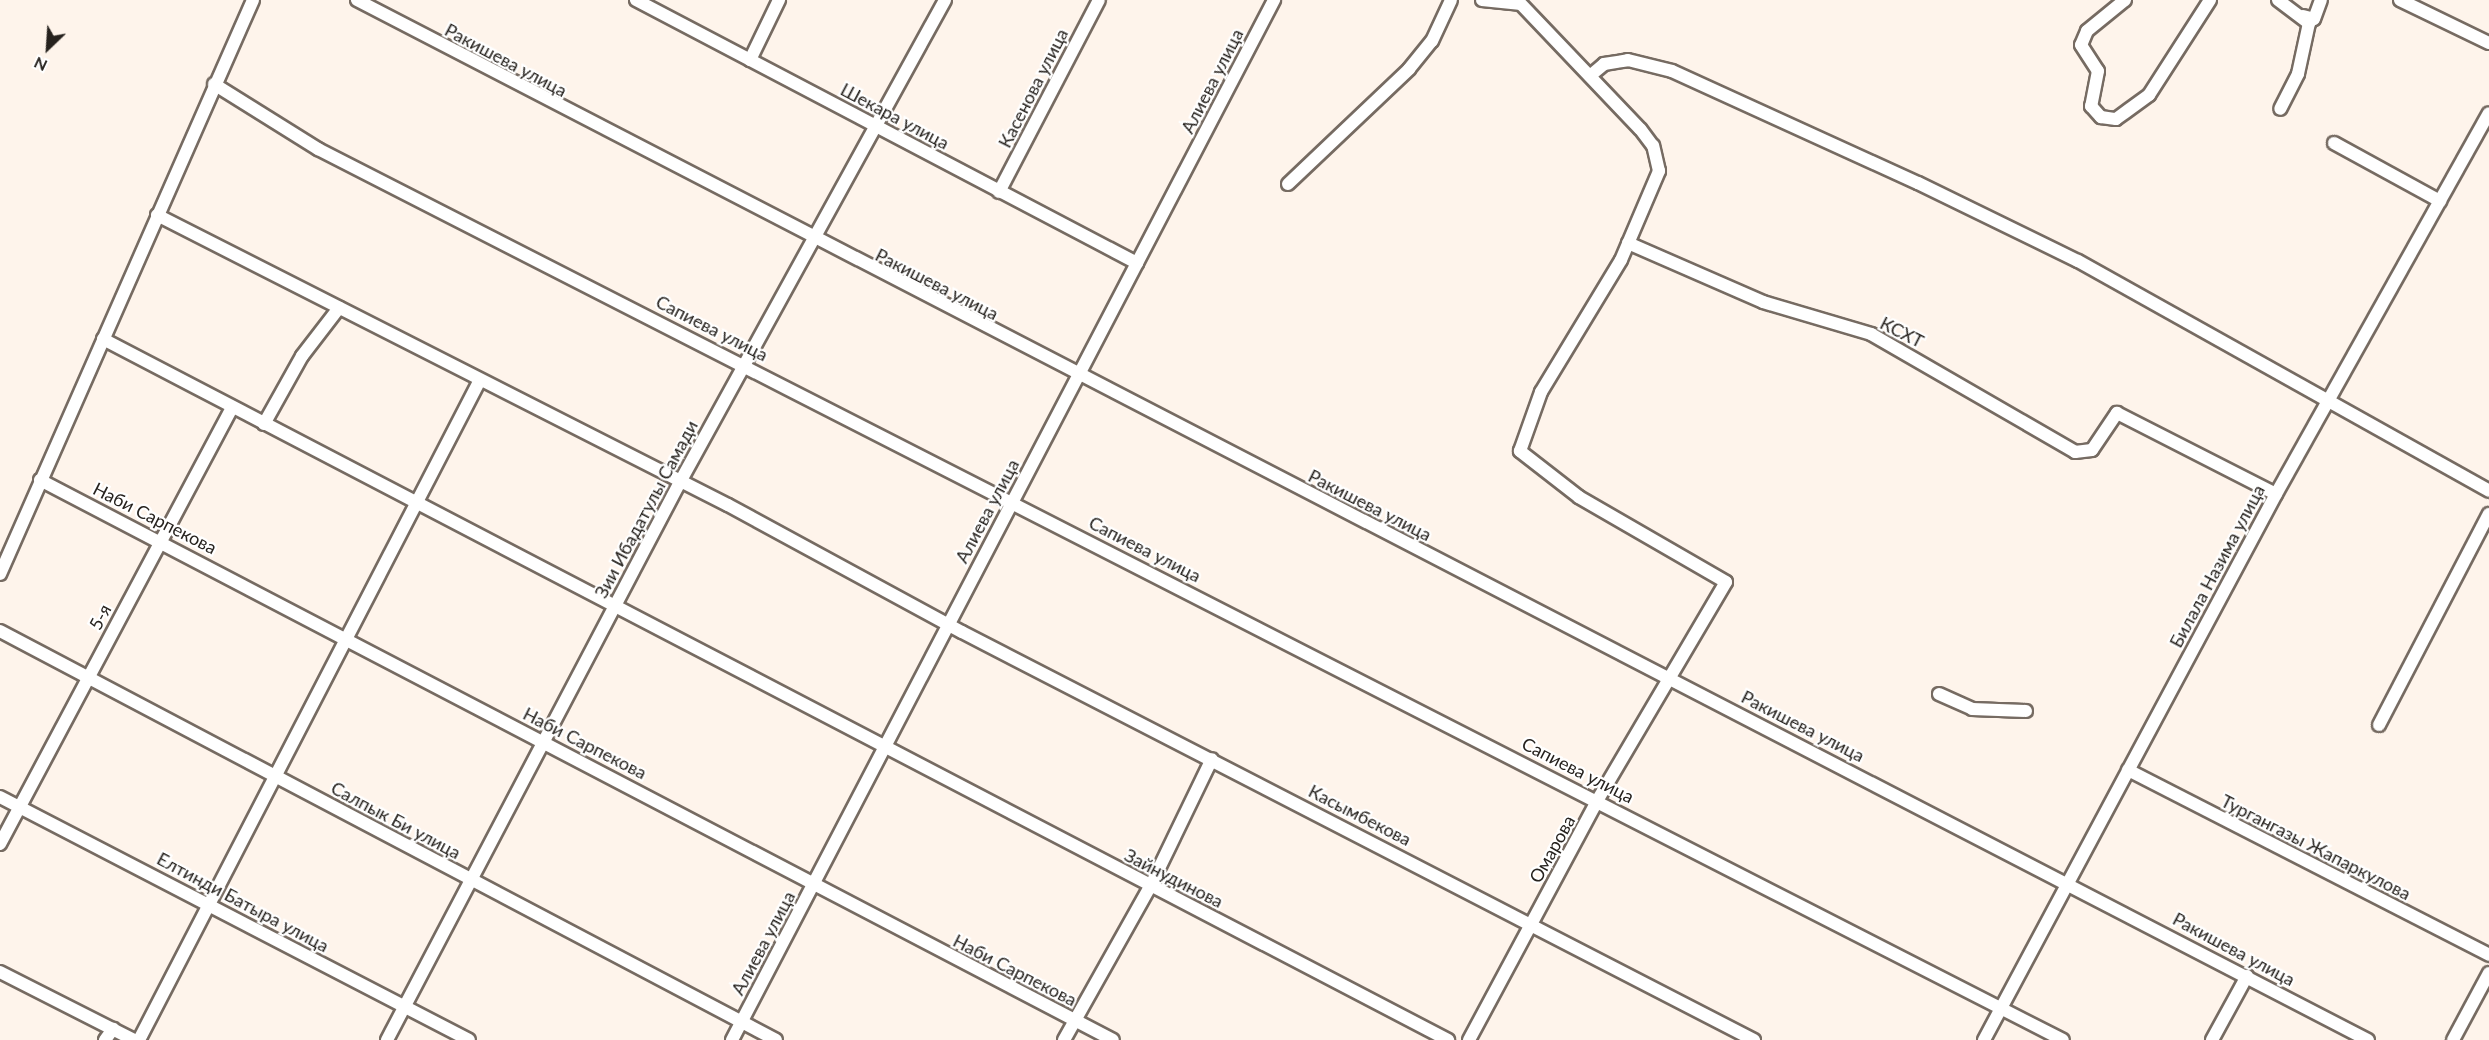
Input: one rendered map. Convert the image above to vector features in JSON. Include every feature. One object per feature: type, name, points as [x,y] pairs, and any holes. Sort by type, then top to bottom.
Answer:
[{"type":"street","points":[[0,574],[214,84],[253,0]]},
{"type":"street","name":"Ракишева улица","points":[[357,0],[814,240],[1668,676],[2368,1040]]},
{"type":"street","name":"Шекара улица","points":[[636,0],[1137,263]]},
{"type":"street","points":[[750,60],[779,0]]},
{"type":"street","name":"Зии Ибадатулы Самади","points":[[387,1040],[469,879],[680,482],[945,0]]},
{"type":"street","name":"Касенова улица","points":[[999,192],[1099,0]]},
{"type":"street","name":"Алиева улица","points":[[732,1040],[1011,503],[1080,377],[1274,0]]},
{"type":"street","points":[[1288,184],[1409,69],[1432,41],[1451,0]]},
{"type":"street","points":[[1482,0],[1518,2],[1591,75],[1653,146],[1659,171],[1628,243]]},
{"type":"street","points":[[2125,0],[2087,31],[2081,45],[2098,71],[2091,106],[2101,117],[2116,119],[2149,95],[2210,0]]},
{"type":"street","points":[[2278,0],[2309,23],[2306,52],[2280,109]]},
{"type":"street","points":[[2301,16],[2314,20],[2321,0]]},
{"type":"street","points":[[2400,0],[2489,43]]},
{"type":"street","points":[[1591,75],[1604,64],[1628,60],[1672,71],[2078,261],[2489,491]]},
{"type":"street","name":"Сапиева улица","points":[[214,84],[318,148],[2063,1040]]},
{"type":"street","name":"Билала Назима улица","points":[[1984,1040],[2066,881],[2276,494],[2489,113]]},
{"type":"street","points":[[2334,143],[2440,201]]},
{"type":"street","name":"Касымбекова","points":[[158,215],[680,482],[948,624],[1754,1040]]},
{"type":"street","name":"КСХТ","points":[[1628,243],[1763,302],[1834,327],[1870,334],[2075,452],[2092,450],[2117,413],[2276,494]]},
{"type":"street","name":"Омарова","points":[[1469,1040],[1597,801],[1668,676],[1726,582],[1579,497],[1520,451],[1558,358],[1628,243]]},
{"type":"street","points":[[264,424],[302,356],[339,308]]},
{"type":"street","name":"Зайнудинова","points":[[104,339],[416,505],[615,606],[1150,887],[1448,1040]]},
{"type":"street","points":[[0,972],[136,1040],[276,779],[480,380]]},
{"type":"street","name":"5-я","points":[[0,844],[232,408]]},
{"type":"street","name":"Наби Сарпекова","points":[[40,480],[1113,1040]]},
{"type":"street","points":[[2379,725],[2489,514]]},
{"type":"street","name":"Салпык Би улица","points":[[0,631],[276,779],[776,1040]]},
{"type":"street","points":[[1939,694],[1972,709],[2026,711]]},
{"type":"street","points":[[1064,1040],[1150,887],[1212,759]]},
{"type":"street","name":"Тургангазы Жапаркулова","points":[[2128,770],[2489,955]]},
{"type":"street","name":"Елтинди Батыра улица","points":[[0,797],[469,1040]]},
{"type":"street","points":[[2453,1040],[2489,973]]},
{"type":"street","points":[[2212,1040],[2247,976]]},
{"type":"street","points":[[105,1040],[113,1029]]}]
